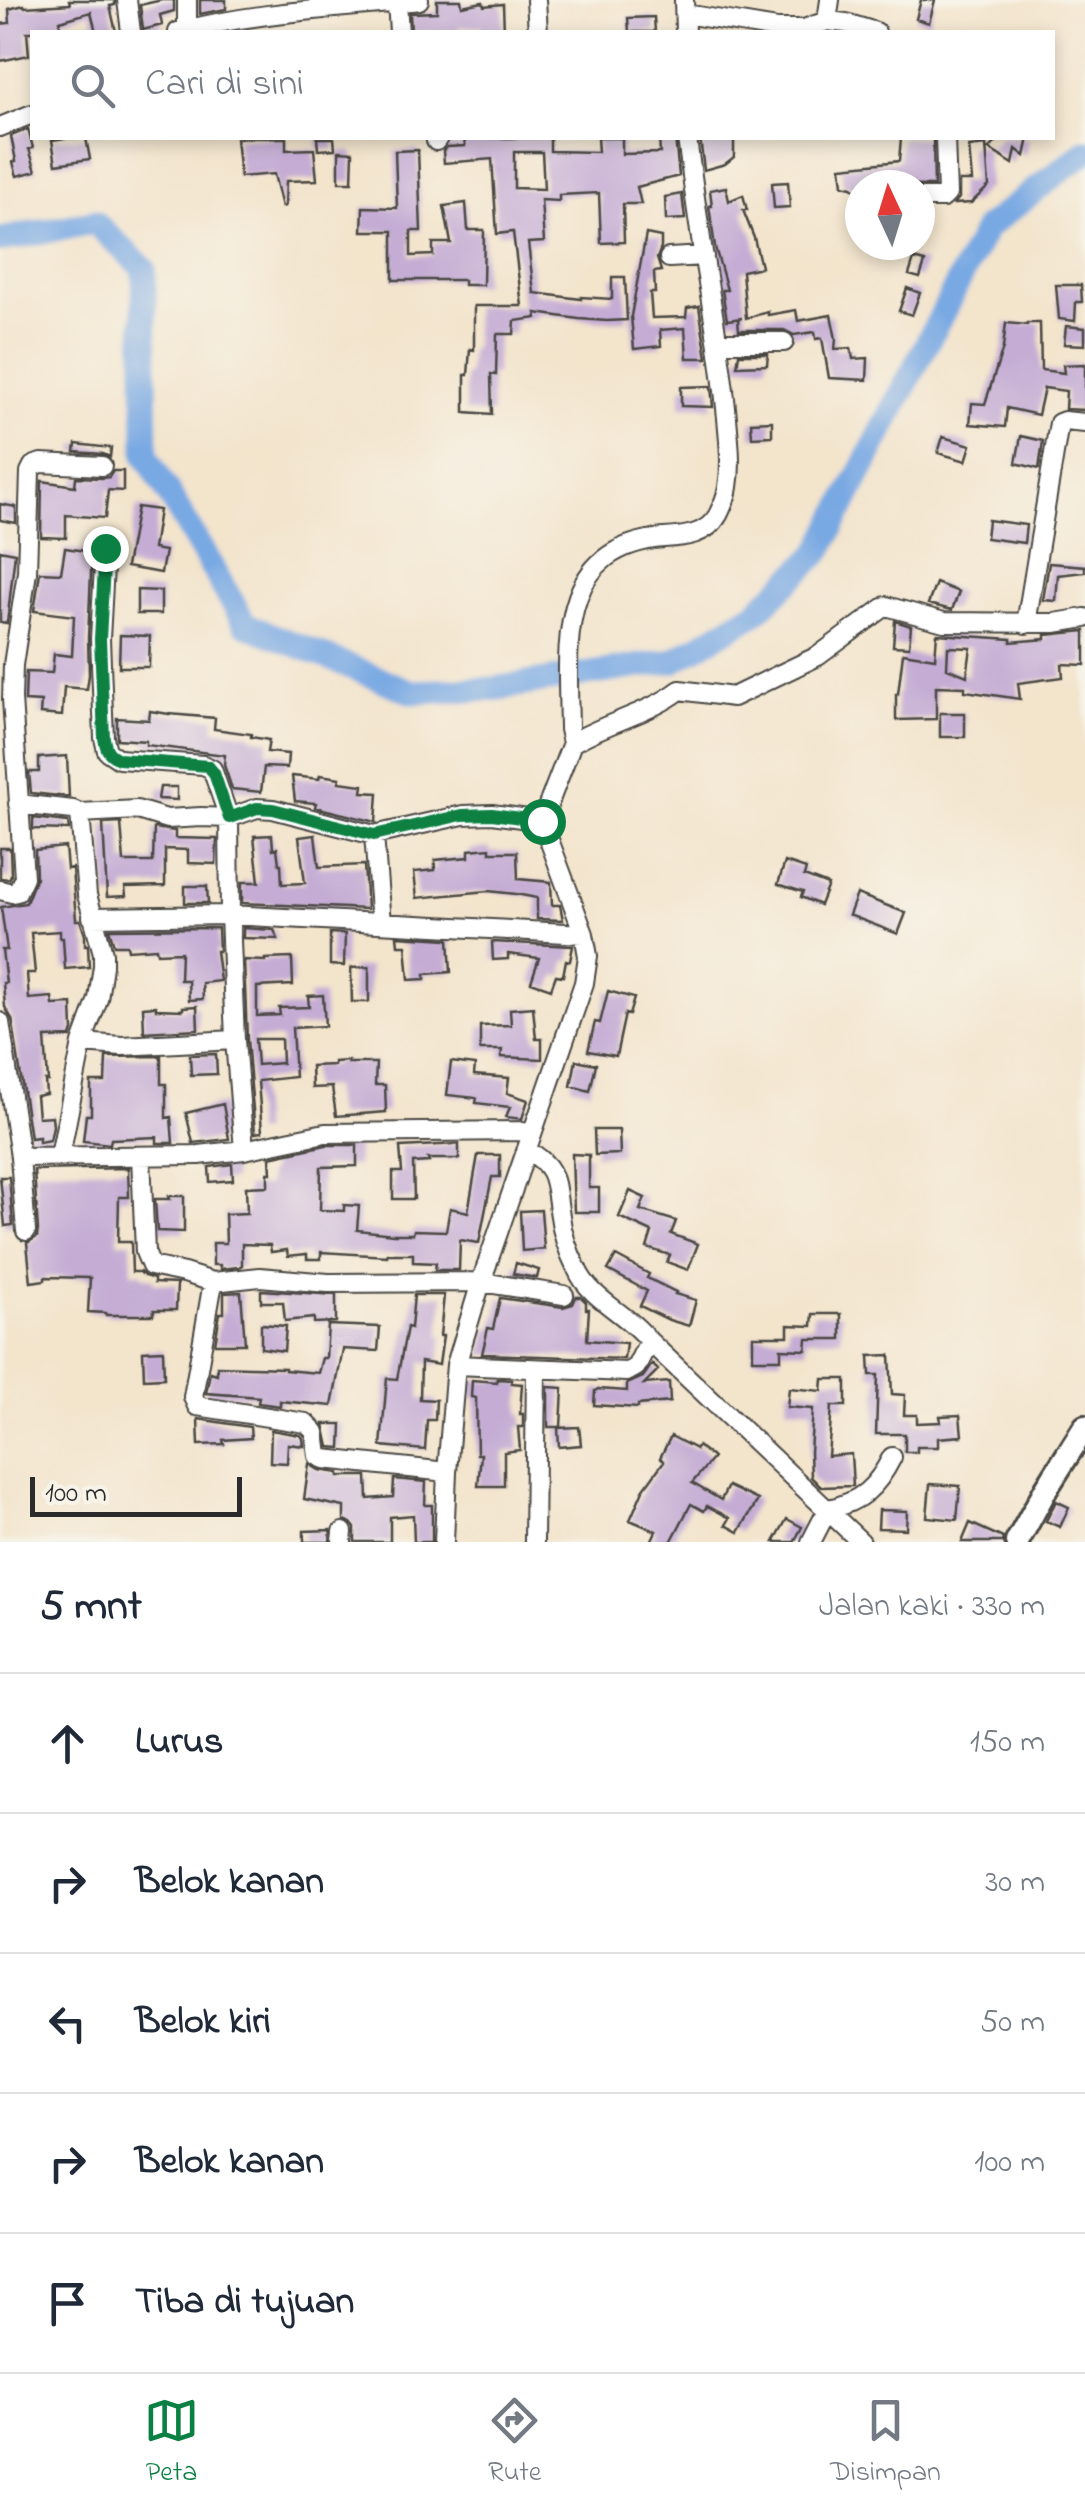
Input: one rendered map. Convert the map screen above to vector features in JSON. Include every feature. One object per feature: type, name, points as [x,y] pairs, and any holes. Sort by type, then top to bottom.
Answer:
[{"type":"main road","points":[[1017,1542],[1085,1428]]},
{"type":"street","points":[[128,0],[130,30]]},
{"type":"street","points":[[187,0],[193,30],[313,4],[419,0]]},
{"type":"street","points":[[536,0],[538,30]]},
{"type":"street","points":[[827,21],[830,0]]},
{"type":"street","points":[[398,2],[399,30]]},
{"type":"street","points":[[685,16],[776,29],[804,29],[827,21],[869,30]]},
{"type":"street","points":[[0,127],[30,115]]},
{"type":"street","points":[[444,1542],[456,1366],[492,1283],[532,1130],[584,983],[588,956],[584,934],[542,821],[570,736],[568,638],[573,606],[593,570],[628,545],[686,537],[703,530],[720,512],[728,487],[730,450],[718,342],[687,140]]},
{"type":"street","points":[[935,198],[947,194],[945,140]]},
{"type":"street","points":[[670,258],[704,256]]},
{"type":"street","points":[[718,342],[784,342]]},
{"type":"street","points":[[1026,624],[1059,422],[1085,423]]},
{"type":"street","points":[[0,890],[17,892],[24,877],[12,700],[13,664],[27,572],[30,472],[41,463],[102,466]]},
{"type":"street","points":[[105,548],[100,639],[106,751],[119,759],[208,766],[229,818],[235,1040],[244,1150]]},
{"type":"street","points":[[570,736],[641,713],[686,691],[733,697],[818,656],[886,606],[944,622],[1055,624],[1085,618]]},
{"type":"street","points":[[18,804],[80,813],[138,810],[167,818],[229,818],[257,808],[273,809],[374,835],[462,815],[492,814],[542,821]]},
{"type":"street","points":[[60,1156],[82,1043],[98,998],[103,966],[87,895],[80,813]]},
{"type":"street","points":[[374,835],[381,923]]},
{"type":"street","points":[[92,917],[230,915],[584,934]]},
{"type":"street","points":[[0,1022],[20,1157],[26,1231]]},
{"type":"street","points":[[82,1043],[122,1046],[235,1040]]},
{"type":"street","points":[[20,1157],[199,1156],[325,1133],[532,1130]]},
{"type":"street","points":[[527,1150],[544,1159],[552,1171],[560,1219],[578,1274],[834,1508],[861,1542]]},
{"type":"street","points":[[142,1156],[143,1234],[151,1266],[213,1282],[260,1277],[328,1283],[492,1283],[564,1294]]},
{"type":"street","points":[[213,1282],[194,1397],[197,1406],[306,1423],[315,1432],[318,1456],[324,1459],[447,1472]]},
{"type":"street","points":[[456,1366],[627,1372],[636,1367],[649,1341]]},
{"type":"street","points":[[534,1542],[536,1368]]},
{"type":"street","points":[[810,1542],[834,1508],[863,1497],[892,1456]]},
{"type":"building","points":[[69,0],[115,0],[115,5],[110,6],[116,30],[96,30],[91,12],[60,21],[59,30],[30,30],[29,55],[0,61],[0,24],[10,23],[9,9],[70,4]]},
{"type":"building","points":[[174,0],[174,11],[160,15],[162,25],[143,30],[140,5]]},
{"type":"building","points":[[200,0],[226,0],[226,9],[200,14]]},
{"type":"building","points":[[437,0],[461,0],[462,6],[503,4],[504,30],[484,30],[483,26],[411,30],[410,13],[437,12]]},
{"type":"building","points":[[921,0],[935,0],[929,23],[916,19]]},
{"type":"building","points":[[654,17],[655,30],[629,30],[628,18]]},
{"type":"building","points":[[28,129],[36,171],[17,176],[11,136]]},
{"type":"building","points":[[52,140],[86,140],[90,159],[56,164]]},
{"type":"building","points":[[236,140],[286,140],[286,150],[314,149],[317,180],[286,181],[285,206],[282,207],[274,174],[240,177]]},
{"type":"building","points":[[317,140],[334,140],[335,149],[318,150]]},
{"type":"building","points":[[464,140],[550,140],[550,151],[598,152],[597,140],[622,140],[622,154],[660,153],[659,140],[675,140],[679,176],[637,187],[641,204],[623,204],[624,242],[601,243],[599,193],[559,195],[559,201],[541,200],[544,242],[528,243],[534,293],[612,299],[612,277],[625,277],[627,320],[536,313],[537,318],[515,321],[514,334],[497,334],[496,375],[491,374],[492,414],[465,412],[465,375],[470,349],[474,350],[474,306],[522,306],[513,232],[497,234],[492,159],[444,163],[443,151],[447,147],[465,146]],"holes":[[[514,152],[542,152],[544,189],[514,188]]]},
{"type":"building","points":[[700,140],[734,140],[734,157],[704,170]]},
{"type":"building","points":[[901,140],[933,140],[934,170],[845,170],[845,185],[841,167],[899,161]]},
{"type":"building","points":[[998,140],[1029,140],[1025,156],[1016,149],[1013,164],[989,149]]},
{"type":"building","points":[[986,145],[989,186],[971,203],[954,204],[959,198],[959,181],[972,181],[969,147]]},
{"type":"building","points":[[418,150],[421,231],[411,231],[411,256],[433,255],[433,243],[451,243],[444,206],[466,203],[468,230],[484,230],[483,285],[464,285],[464,280],[393,280],[393,231],[362,231],[363,207],[397,208],[395,151]]},
{"type":"building","points":[[339,151],[353,152],[352,182],[339,182]]},
{"type":"building","points":[[788,182],[790,207],[774,208],[772,183]]},
{"type":"building","points":[[726,187],[729,201],[743,195],[747,210],[743,210],[761,267],[742,271],[746,318],[796,310],[798,321],[831,315],[835,349],[851,348],[853,359],[868,358],[867,380],[829,378],[822,338],[816,339],[815,332],[794,335],[784,330],[739,330],[738,319],[742,318],[727,320],[722,290],[727,290],[709,206],[710,190]]},
{"type":"building","points":[[682,194],[685,219],[666,220],[665,197]]},
{"type":"building","points":[[646,234],[661,237],[657,258],[661,271],[654,272],[655,293],[650,293],[652,318],[686,317],[687,308],[699,306],[707,358],[687,358],[685,328],[660,330],[661,346],[634,349],[631,316]]},
{"type":"building","points":[[914,260],[925,262],[920,278],[909,275]]},
{"type":"building","points":[[1056,285],[1081,285],[1082,302],[1076,302],[1075,321],[1059,319]]},
{"type":"building","points":[[907,288],[920,293],[912,315],[899,311]]},
{"type":"building","points":[[1006,323],[1040,323],[1041,370],[1064,373],[1063,365],[1085,364],[1085,410],[1065,409],[1066,391],[1044,388],[1038,415],[1007,408],[1005,427],[970,424],[972,403],[985,404],[1003,348]]},
{"type":"building","points":[[1066,326],[1085,328],[1085,345],[1064,344]]},
{"type":"building","points":[[739,354],[768,354],[767,365],[737,366]]},
{"type":"building","points":[[711,386],[713,407],[681,406],[681,387]]},
{"type":"building","points":[[772,421],[772,436],[752,437],[751,422]]},
{"type":"building","points":[[1021,436],[1043,441],[1039,469],[1016,463]]},
{"type":"building","points":[[943,437],[971,445],[966,461],[938,453]]},
{"type":"building","points":[[76,444],[111,448],[110,457],[75,452]]},
{"type":"building","points":[[113,471],[123,471],[123,491],[108,490],[105,518],[66,515],[66,538],[41,537],[42,481],[75,486],[76,477],[109,477]]},
{"type":"building","points":[[0,504],[16,507],[16,523],[0,520]]},
{"type":"building","points":[[137,507],[159,510],[153,549],[165,551],[161,573],[126,567]]},
{"type":"building","points":[[988,520],[1026,525],[1024,543],[986,538]]},
{"type":"building","points":[[65,548],[92,552],[87,689],[64,687],[62,716],[40,714],[41,702],[25,701],[26,672],[52,673],[54,654],[72,656],[74,616],[34,611],[40,572],[61,573]]},
{"type":"building","points":[[0,550],[15,553],[7,623],[0,622]]},
{"type":"building","points":[[1049,563],[1085,566],[1085,572],[1058,575],[1056,601],[1043,600]]},
{"type":"building","points":[[936,583],[959,592],[952,610],[928,604]]},
{"type":"building","points":[[137,590],[161,591],[161,614],[137,614]]},
{"type":"building","points":[[895,621],[911,626],[909,647],[893,646]]},
{"type":"building","points":[[1085,631],[1085,665],[1062,664],[1063,677],[1018,683],[1020,699],[965,691],[965,687],[936,686],[936,719],[896,720],[903,653],[935,658],[937,634],[1011,642],[1046,639],[1046,635]],"holes":[[[948,647],[971,648],[967,676],[947,668]]]},
{"type":"building","points":[[120,635],[150,636],[149,667],[119,667]]},
{"type":"building","points":[[150,711],[215,718],[214,729],[269,740],[267,752],[288,754],[287,768],[264,767],[261,792],[232,789],[225,755],[117,739],[117,718],[149,720]]},
{"type":"building","points":[[940,713],[965,713],[965,737],[940,737]]},
{"type":"building","points":[[67,756],[69,797],[31,793],[29,772],[39,772],[39,758]]},
{"type":"building","points":[[320,775],[363,785],[362,792],[378,793],[376,822],[315,807],[316,803],[295,801],[292,776],[319,779]]},
{"type":"building","points":[[160,787],[177,787],[177,800],[158,799]]},
{"type":"building","points":[[33,818],[68,822],[69,830],[33,829]]},
{"type":"building","points":[[121,823],[124,862],[153,862],[154,828],[175,831],[175,838],[217,839],[216,864],[188,863],[188,850],[165,849],[165,886],[125,887],[126,896],[107,897],[103,824]]},
{"type":"building","points":[[272,835],[273,849],[277,848],[281,864],[282,884],[305,883],[299,837],[315,835],[319,867],[364,865],[367,909],[242,903],[242,882],[259,882],[254,836]]},
{"type":"building","points":[[65,847],[67,869],[72,868],[76,920],[80,920],[88,945],[89,967],[65,969],[60,931],[31,933],[35,973],[27,973],[29,999],[52,997],[53,1005],[72,1004],[71,1037],[45,1038],[46,1094],[36,1096],[38,1117],[52,1116],[53,1126],[50,1140],[39,1142],[39,1137],[30,1138],[12,1019],[5,1007],[2,950],[7,950],[1,907],[26,903],[36,877],[35,850]]},
{"type":"building","points":[[0,848],[10,848],[9,879],[0,878]]},
{"type":"building","points":[[490,848],[490,852],[517,852],[518,879],[551,882],[552,905],[560,905],[563,920],[537,919],[537,898],[516,894],[488,891],[417,898],[414,872],[435,870],[435,860],[469,857],[469,850]]},
{"type":"building","points":[[785,862],[806,869],[804,876],[828,885],[820,905],[801,897],[803,892],[778,884]]},
{"type":"building","points":[[185,886],[207,886],[208,903],[185,903]]},
{"type":"building","points":[[857,894],[906,913],[898,934],[849,915]]},
{"type":"building","points":[[218,928],[220,981],[202,983],[203,999],[189,1000],[188,980],[180,980],[181,952],[157,953],[156,948],[128,950],[127,945],[114,945],[109,929]]},
{"type":"building","points":[[243,928],[274,930],[278,939],[243,938]]},
{"type":"building","points":[[330,933],[345,934],[344,966],[330,965]]},
{"type":"building","points":[[397,936],[449,939],[451,972],[409,980],[406,945],[398,945]]},
{"type":"building","points":[[492,942],[573,946],[563,976],[556,975],[551,989],[531,982],[539,958],[508,954],[508,959],[493,960]]},
{"type":"building","points":[[292,958],[293,985],[257,987],[257,1016],[280,1015],[279,1008],[309,1007],[308,996],[323,995],[325,1026],[292,1028],[295,1077],[258,1081],[262,1132],[255,1133],[244,960]],"holes":[[[255,1039],[281,1039],[282,1063],[257,1065]]]},
{"type":"building","points":[[369,967],[369,1002],[352,1002],[351,968]]},
{"type":"building","points":[[608,991],[634,998],[629,1015],[625,1014],[616,1056],[588,1051]]},
{"type":"building","points":[[197,1006],[198,1029],[144,1032],[143,1007],[183,1010]]},
{"type":"building","points":[[533,1007],[536,1039],[542,1039],[542,1059],[501,1057],[502,1050],[480,1050],[480,1026],[511,1025],[510,1009]]},
{"type":"building","points":[[216,1054],[217,1074],[191,1075],[190,1055]]},
{"type":"building","points":[[161,1056],[161,1084],[166,1084],[166,1118],[171,1117],[173,1143],[157,1143],[157,1137],[111,1139],[110,1144],[83,1141],[86,1115],[91,1115],[91,1082],[105,1082],[106,1057]]},
{"type":"building","points":[[576,1060],[596,1064],[590,1091],[571,1086]]},
{"type":"building","points":[[348,1061],[376,1063],[375,1085],[385,1085],[386,1112],[336,1116],[332,1087],[312,1088],[311,1066]]},
{"type":"building","points":[[451,1062],[475,1065],[474,1075],[509,1078],[507,1093],[528,1100],[522,1119],[506,1117],[510,1107],[447,1095]]},
{"type":"building","points":[[223,1104],[229,1139],[193,1143],[186,1113]]},
{"type":"building","points":[[594,1130],[619,1130],[620,1154],[595,1155]]},
{"type":"building","points":[[459,1144],[459,1159],[413,1163],[414,1199],[393,1199],[393,1172],[402,1172],[400,1147]]},
{"type":"building","points":[[326,1145],[357,1145],[357,1166],[321,1167],[320,1210],[344,1211],[344,1205],[359,1206],[357,1230],[393,1234],[446,1231],[450,1208],[468,1212],[478,1155],[500,1155],[500,1177],[492,1177],[479,1243],[460,1240],[459,1270],[435,1270],[436,1263],[413,1262],[413,1254],[321,1252],[321,1259],[307,1259],[307,1254],[288,1256],[287,1250],[271,1252],[270,1245],[242,1244],[242,1265],[220,1269],[220,1265],[213,1265],[213,1243],[226,1243],[225,1214],[247,1213],[246,1187],[268,1186],[270,1157]]},
{"type":"building","points":[[572,1154],[589,1155],[589,1188],[599,1188],[599,1212],[574,1212]]},
{"type":"building","points":[[232,1164],[233,1180],[210,1182],[209,1167]]},
{"type":"building","points":[[128,1168],[129,1197],[119,1197],[118,1242],[131,1242],[132,1272],[154,1279],[154,1283],[177,1284],[176,1310],[154,1310],[153,1315],[88,1312],[90,1278],[45,1277],[31,1282],[27,1243],[37,1237],[38,1230],[34,1170]]},
{"type":"building","points":[[0,1177],[9,1177],[13,1225],[5,1226]]},
{"type":"building","points":[[630,1191],[645,1198],[640,1210],[676,1221],[671,1234],[698,1244],[688,1270],[667,1262],[670,1255],[647,1248],[652,1232],[619,1217]]},
{"type":"building","points":[[169,1196],[184,1196],[184,1232],[157,1231],[155,1199],[170,1199]]},
{"type":"building","points":[[541,1210],[544,1249],[522,1251],[520,1211]]},
{"type":"building","points":[[616,1256],[675,1294],[696,1300],[689,1326],[640,1306],[647,1291],[608,1270]]},
{"type":"building","points":[[516,1263],[539,1270],[537,1278],[513,1274]]},
{"type":"building","points":[[261,1290],[336,1295],[336,1322],[314,1323],[314,1318],[285,1321],[283,1302],[261,1302]]},
{"type":"building","points":[[241,1292],[245,1344],[215,1344],[220,1313],[224,1313],[224,1293]]},
{"type":"building","points":[[414,1295],[444,1295],[439,1365],[421,1362],[420,1399],[436,1400],[435,1420],[427,1420],[425,1450],[381,1446],[387,1378],[397,1379],[407,1327],[411,1328]]},
{"type":"building","points":[[576,1297],[581,1297],[589,1309],[587,1340],[626,1343],[624,1359],[482,1354],[500,1298],[563,1307],[573,1304]]},
{"type":"building","points":[[813,1314],[841,1314],[841,1339],[807,1339],[806,1350],[781,1349],[781,1359],[753,1359],[753,1336],[788,1336],[788,1325],[812,1326]]},
{"type":"building","points":[[261,1324],[286,1326],[284,1351],[261,1348]]},
{"type":"building","points":[[328,1325],[380,1327],[378,1351],[343,1349],[332,1406],[280,1401],[280,1406],[258,1403],[259,1397],[206,1393],[210,1372],[217,1374],[217,1366],[318,1373],[322,1358],[326,1358]]},
{"type":"building","points":[[163,1350],[164,1378],[144,1379],[143,1351]]},
{"type":"building","points":[[890,1355],[892,1394],[905,1395],[904,1415],[917,1415],[917,1423],[941,1422],[940,1416],[960,1415],[962,1436],[938,1438],[938,1447],[917,1447],[917,1452],[905,1452],[905,1434],[876,1434],[878,1375],[870,1375],[869,1356]]},
{"type":"building","points":[[652,1364],[658,1370],[644,1384],[669,1382],[670,1402],[638,1408],[594,1405],[595,1391],[627,1391],[627,1384],[643,1377]]},
{"type":"building","points":[[823,1379],[846,1379],[846,1406],[832,1406],[828,1456],[851,1454],[853,1486],[821,1487],[811,1477],[813,1409],[787,1407],[789,1388],[822,1391]]},
{"type":"building","points":[[472,1380],[522,1384],[520,1450],[504,1452],[504,1486],[478,1486],[481,1454],[477,1454]]},
{"type":"building","points":[[548,1387],[563,1388],[561,1427],[548,1427]]},
{"type":"building","points":[[198,1419],[250,1427],[251,1438],[199,1445]]},
{"type":"building","points":[[324,1424],[342,1424],[341,1448],[329,1447]]},
{"type":"building","points":[[579,1427],[581,1445],[559,1447],[558,1428]]},
{"type":"building","points":[[271,1430],[303,1438],[304,1446],[288,1444],[287,1463],[270,1462]]},
{"type":"building","points":[[671,1436],[696,1449],[698,1446],[713,1458],[692,1483],[721,1500],[728,1486],[758,1500],[739,1532],[726,1525],[730,1518],[707,1506],[704,1511],[691,1504],[671,1542],[651,1542],[656,1531],[630,1520],[643,1490],[664,1461],[660,1458]]},
{"type":"building","points":[[309,1464],[339,1476],[367,1476],[368,1499],[393,1497],[394,1479],[426,1482],[425,1505],[432,1505],[432,1542],[414,1542],[413,1515],[390,1517],[390,1542],[355,1542],[355,1528],[344,1520],[344,1507],[304,1499]]},
{"type":"building","points":[[930,1484],[960,1486],[957,1520],[927,1517]]},
{"type":"building","points":[[1056,1501],[1069,1507],[1060,1527],[1046,1521]]},
{"type":"building","points":[[879,1510],[907,1511],[906,1529],[878,1528]]},
{"type":"building","points":[[787,1519],[802,1527],[794,1542],[774,1542]]},
{"type":"building","points":[[970,1523],[1003,1538],[1002,1542],[962,1542]]},
{"type":"building","points":[[331,1530],[330,1542],[304,1542],[304,1531]]},
{"type":"waterway","points":[[0,240],[94,222],[144,269],[146,455],[245,624],[412,692],[493,689],[673,661],[755,613],[820,552],[986,228],[1085,152]]},
{"type":"route","points":[[105,548],[100,639],[104,738],[110,755],[212,768],[229,818],[257,808],[273,809],[374,835],[462,815],[492,814],[542,821]]}]
